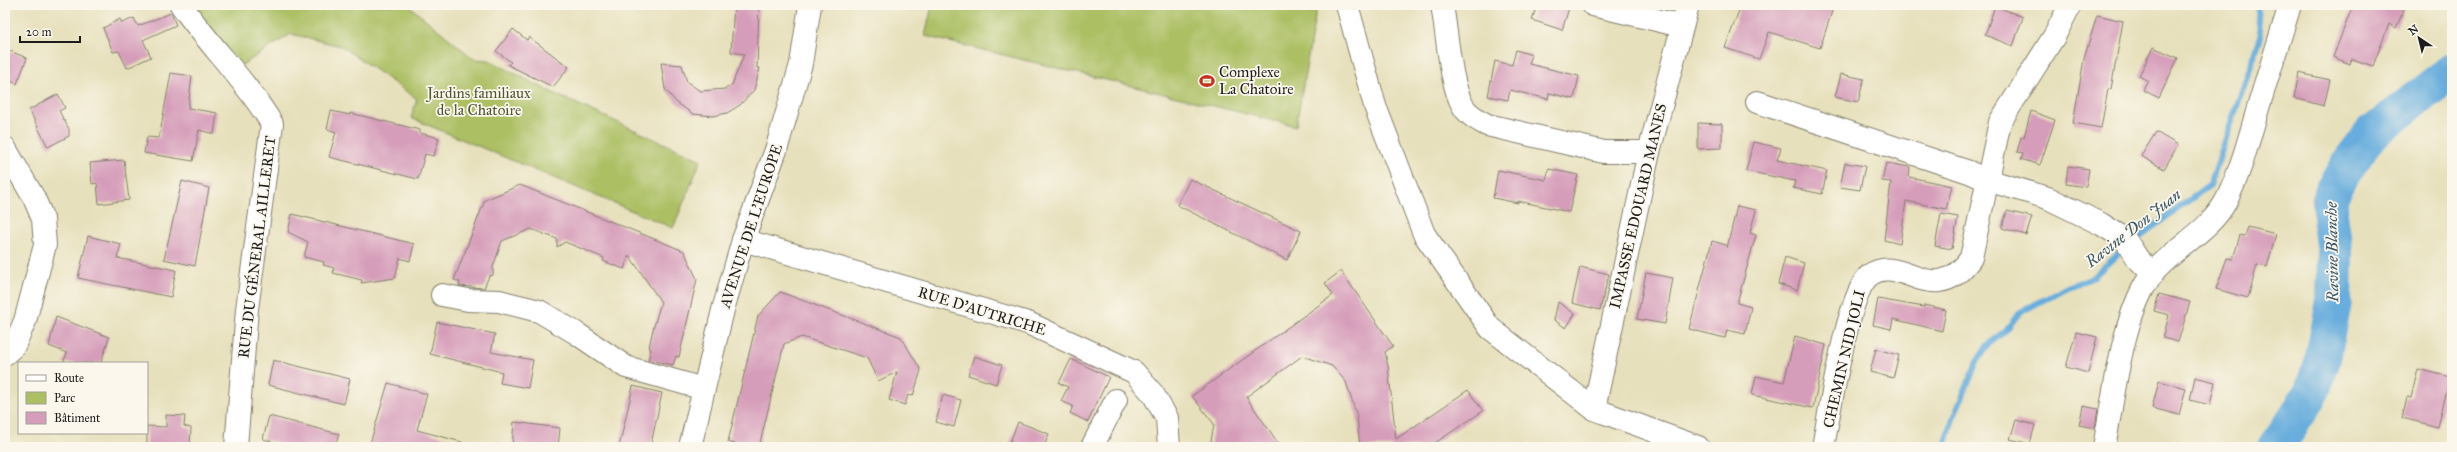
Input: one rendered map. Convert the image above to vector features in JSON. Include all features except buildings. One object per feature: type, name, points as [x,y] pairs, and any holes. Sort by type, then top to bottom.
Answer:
[{"type":"street","name":"RUE DU GÉNERAL AILLERET","points":[[181,5],[196,26],[247,86],[272,124],[247,309],[236,447]]},
{"type":"street","name":"AVENUE DE L'EUROPE","points":[[690,447],[723,310],[744,240],[776,150],[801,64],[810,5]]},
{"type":"street","points":[[1346,5],[1375,106],[1424,234],[1490,328],[1594,409],[1698,447]]},
{"type":"street","points":[[1442,5],[1457,92],[1463,107],[1473,118],[1487,125],[1604,152],[1649,152]]},
{"type":"street","points":[[1594,5],[1682,26]]},
{"type":"street","name":"IMPASSE EDOUARD MANES","points":[[1594,409],[1649,152],[1688,5]]},
{"type":"street","name":"CHEMIN NID JOLI","points":[[1823,447],[1841,359],[1858,290],[1869,275],[1887,269],[1932,282],[1943,281],[1954,276],[1970,258],[2000,122],[2055,35],[2070,5]]},
{"type":"street","points":[[2145,267],[2175,250],[2216,215],[2225,201],[2244,154],[2290,5]]},
{"type":"street","points":[[1757,102],[1969,172],[1987,180],[2048,198],[2125,239],[2145,267],[2141,292],[2127,332],[2104,447]]},
{"type":"street","points":[[5,148],[34,198],[43,220],[45,245],[25,321],[14,346],[5,354]]},
{"type":"street","name":"RUE D'AUTRICHE","points":[[744,240],[1028,323],[1134,372],[1153,394],[1166,418],[1168,447]]},
{"type":"street","points":[[442,295],[468,300],[499,301],[539,311],[626,367],[704,389]]},
{"type":"street","points":[[1092,447],[1116,400]]},
{"type":"green space","name":"Jardins familiaux de la Chatoire","points":[[197,5],[408,5],[474,59],[489,60],[555,94],[701,160],[673,228],[411,118],[417,99],[341,46],[291,34],[239,67],[197,18]]},
{"type":"green space","name":"Complexe La Chatoire","points":[[932,5],[1317,5],[1296,126],[925,36]]},
{"type":"waterway","name":"Ravine Don Juan","points":[[1945,447],[1953,418],[1977,362],[1988,345],[2006,330],[2019,313],[2066,288],[2093,277],[2125,247],[2210,185],[2261,36],[2256,5]]},
{"type":"waterway","name":"Ravine Blanche","points":[[2276,447],[2311,394],[2323,358],[2334,302],[2335,252],[2330,215],[2330,197],[2348,164],[2372,133],[2452,71]]},
{"type":"place","name":"Complexe La Chatoire","points":[[1207,81]]}]
